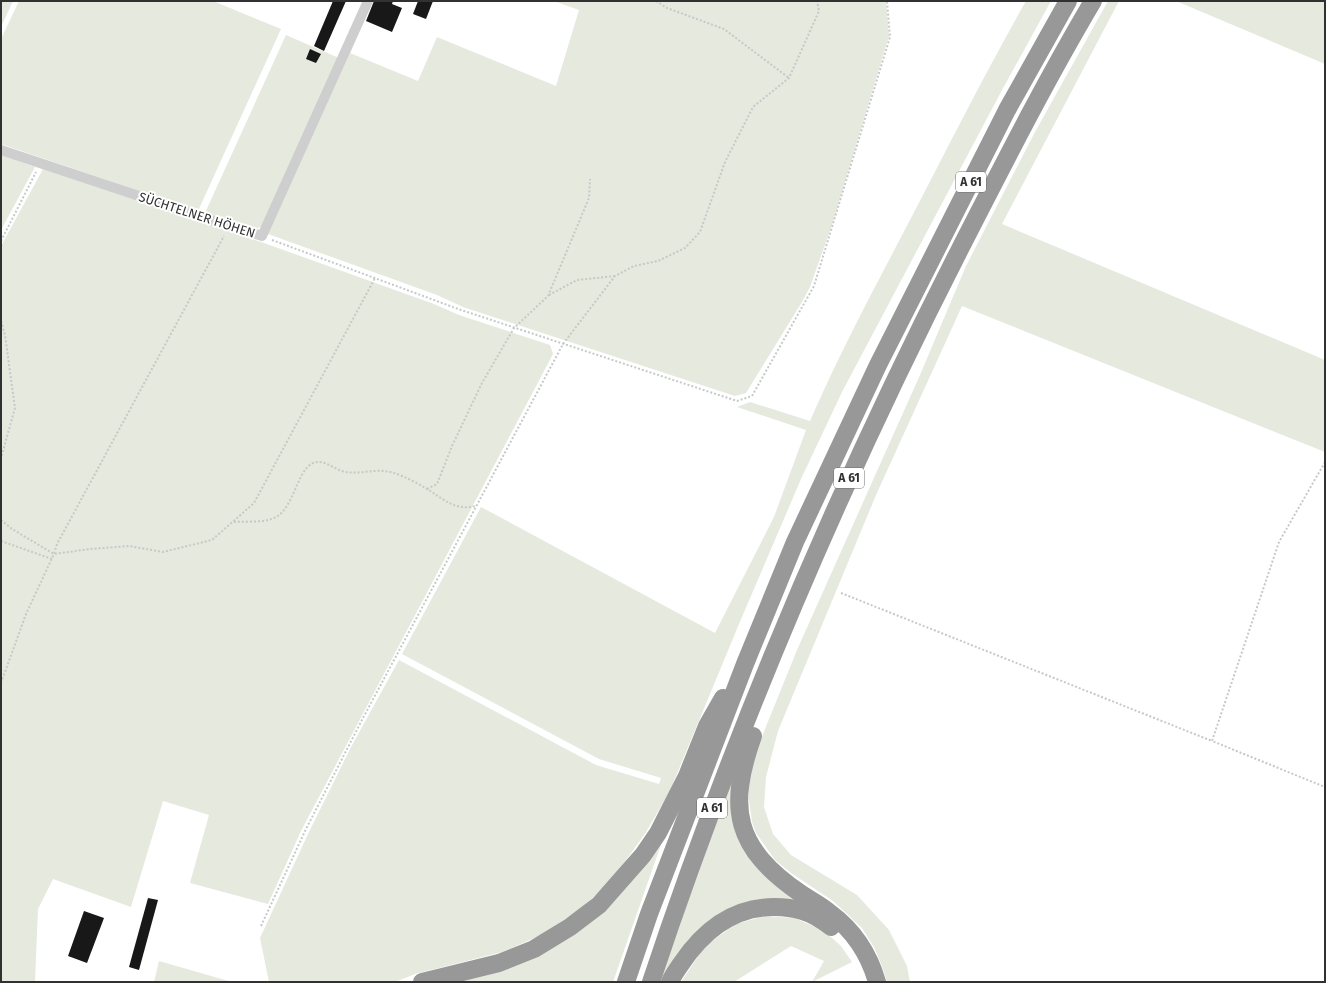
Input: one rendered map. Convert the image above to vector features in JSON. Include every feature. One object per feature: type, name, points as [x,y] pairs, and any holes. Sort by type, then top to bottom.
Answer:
[{"type":"highway","name":"A 61","points":[[626,982],[649,914],[745,664],[795,542],[878,365],[1008,110],[1068,1]]},
{"type":"highway","name":"A 61","points":[[650,982],[715,799],[780,636],[840,498],[922,323],[1029,113],[1093,1]]},
{"type":"highway","points":[[780,636],[761,713],[745,759],[740,779],[739,799],[742,827],[756,854],[763,862],[799,892],[830,912],[850,931],[864,950],[877,982]]},
{"type":"highway","points":[[422,982],[499,963],[534,949],[570,927],[599,905],[643,855],[658,833],[687,776],[712,717],[745,664]]},
{"type":"highway","points":[[670,982],[686,956],[704,935],[729,918],[742,913],[768,907],[801,910],[831,926],[843,938],[854,953],[867,982]]},
{"type":"street","name":"SÜCHTELNER HÖHEN","points":[[1,150],[262,236],[368,1]]},
{"type":"path","points":[[656,1],[667,8],[724,29],[789,78]]},
{"type":"path","points":[[261,926],[306,829],[359,725],[563,344],[616,276],[634,266],[658,261],[685,248],[700,232],[725,162],[753,107],[789,78],[819,11],[817,1]]},
{"type":"path","points":[[262,236],[461,310],[737,401],[752,396],[814,286],[890,37],[887,1]]},
{"type":"path","points":[[1,241],[40,164]]},
{"type":"path","points":[[548,296],[590,198],[590,179]]},
{"type":"path","points":[[1,684],[26,614],[52,559],[57,544],[229,226]]},
{"type":"path","points":[[426,489],[437,484],[452,446],[482,383],[514,328],[548,296],[578,280],[616,276]]},
{"type":"path","points":[[1,520],[12,529],[54,554],[129,546],[163,552],[212,540],[254,503],[375,278]]},
{"type":"path","points":[[1,321],[6,335],[15,408],[1,458]]},
{"type":"path","points":[[233,522],[273,519],[280,514],[293,495],[306,468],[312,463],[321,462],[343,471],[353,472],[379,470],[394,473],[426,489],[449,503],[467,508],[476,506]]},
{"type":"path","points":[[1212,741],[1279,542],[1325,462]]},
{"type":"path","points":[[1,541],[52,559]]},
{"type":"path","points":[[841,593],[1325,787]]},
{"type":"shaded area","points":[[1,1],[13,1],[1,27]]},
{"type":"shaded area","points":[[19,1],[213,1],[281,29],[198,211],[1,144],[1,39]]},
{"type":"shaded area","points":[[554,1],[886,1],[889,36],[832,225],[810,287],[746,393],[735,396],[463,307],[437,295],[268,234],[350,53],[418,81],[437,37],[556,86],[579,10]]},
{"type":"shaded area","points":[[1026,1],[1051,1],[842,392],[801,479],[669,793],[646,832],[617,873],[579,910],[539,936],[502,952],[415,974],[395,982],[269,982],[260,938],[308,834],[351,747],[399,660],[596,765],[659,784],[661,778],[599,759],[402,654],[481,507],[715,633],[774,517],[806,430],[737,407],[750,402],[810,421],[833,370],[871,295],[981,83]]},
{"type":"shaded area","points":[[1108,1],[1119,1],[1002,224],[1325,360],[1325,452],[962,306],[876,495],[778,731],[766,777],[764,807],[773,834],[791,855],[857,895],[889,930],[907,966],[910,982],[887,982],[875,949],[862,928],[833,901],[791,873],[775,860],[756,833],[752,822],[749,800],[749,778],[759,744],[797,650],[920,375],[966,266],[1035,132]]},
{"type":"shaded area","points":[[1176,1],[1325,1],[1325,64]]},
{"type":"shaded area","points":[[286,35],[339,58],[264,225],[254,230],[205,213]]},
{"type":"shaded area","points":[[1,155],[35,167],[1,230]]},
{"type":"shaded area","points":[[43,169],[264,243],[434,304],[459,315],[550,345],[553,354],[301,831],[268,904],[190,883],[209,815],[163,801],[131,907],[53,879],[38,909],[35,982],[1,982],[1,246]]},
{"type":"shaded area","points":[[739,758],[738,821],[813,909],[738,909],[662,982],[660,982],[687,896]]},
{"type":"shaded area","points":[[664,836],[613,982],[450,982],[562,938]]},
{"type":"shaded area","points":[[765,916],[794,918],[823,930],[841,946],[852,962],[812,982],[824,961],[791,946],[734,982],[681,982],[705,946],[736,924]]},
{"type":"shaded area","points":[[159,961],[232,982],[154,982]]},
{"type":"building","points":[[333,1],[346,1],[324,51],[314,46]]},
{"type":"building","points":[[374,1],[393,1],[392,4],[402,8],[392,32],[366,21]]},
{"type":"building","points":[[418,1],[433,1],[426,19],[413,14]]},
{"type":"building","points":[[310,49],[321,54],[316,63],[306,59]]},
{"type":"building","points":[[148,898],[158,900],[139,970],[129,967]]},
{"type":"building","points":[[84,911],[104,918],[87,963],[68,956]]}]
